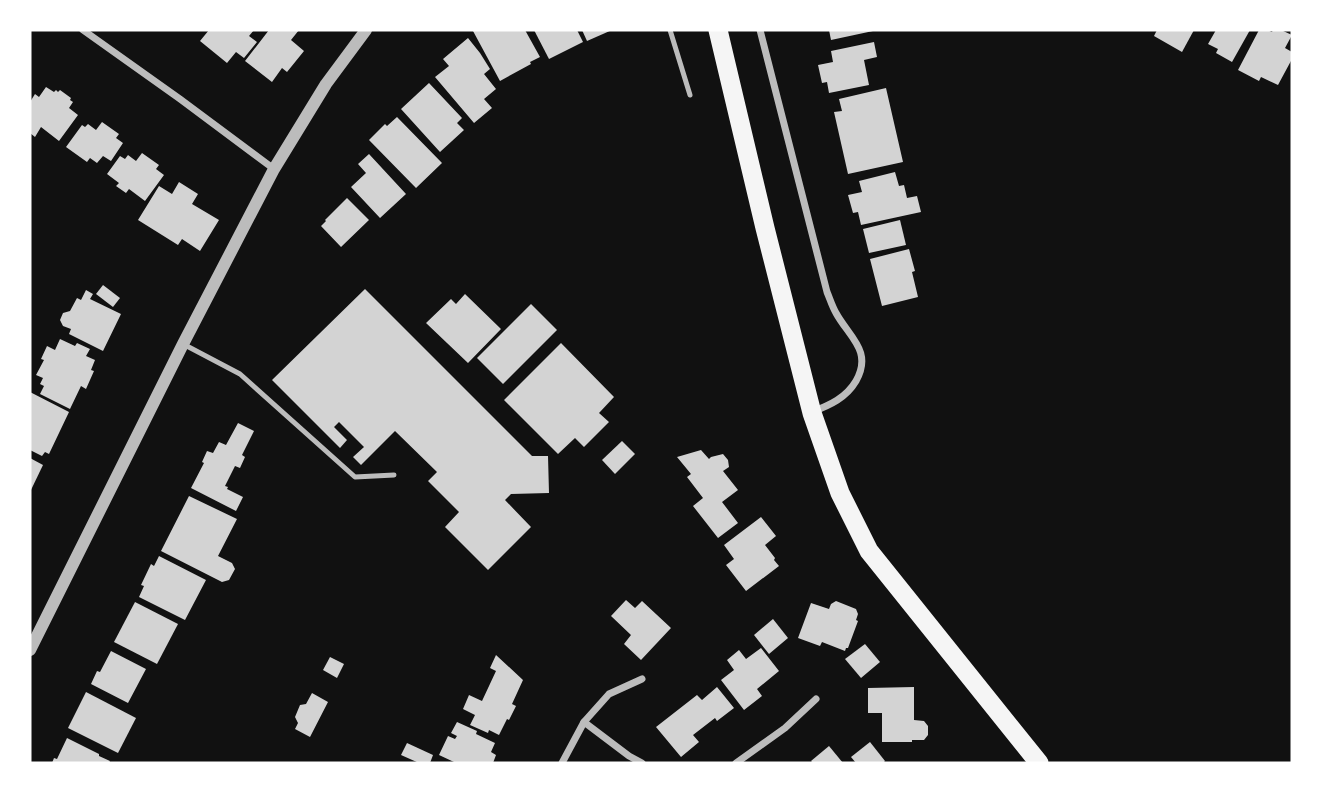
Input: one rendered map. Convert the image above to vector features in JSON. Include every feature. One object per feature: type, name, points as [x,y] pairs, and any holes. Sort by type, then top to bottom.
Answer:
[{"type":"highway","points":[[718,30],[812,413],[840,493],[869,551],[1039,763]]},
{"type":"street","points":[[83,30],[274,169]]},
{"type":"street","points":[[30,650],[274,169],[326,84],[366,30]]},
{"type":"street","points":[[760,30],[827,292],[835,313],[863,358],[862,371],[850,390],[834,404],[812,413]]},
{"type":"street","points":[[562,763],[584,722],[610,694],[642,679]]},
{"type":"street","points":[[736,763],[785,728],[817,699]]},
{"type":"street","points":[[584,722],[642,763]]},
{"type":"lane","points":[[670,30],[690,95]]},
{"type":"lane","points":[[183,344],[240,374],[355,477],[394,475]]},
{"type":"building","points":[[209,30],[254,30],[249,36],[257,42],[244,58],[236,52],[227,63],[200,41]]},
{"type":"building","points":[[269,30],[299,30],[291,40],[304,51],[287,72],[282,68],[272,82],[245,61]]},
{"type":"building","points":[[525,30],[540,57],[500,81],[473,31]]},
{"type":"building","points":[[534,30],[577,30],[583,42],[549,59]]},
{"type":"building","points":[[582,30],[612,30],[587,41]]},
{"type":"building","points":[[829,30],[873,30],[873,31],[831,40]]},
{"type":"building","points":[[1157,30],[1194,30],[1182,52],[1154,36]]},
{"type":"building","points":[[1216,30],[1250,30],[1232,62],[1216,53],[1218,49],[1208,44]]},
{"type":"building","points":[[1259,30],[1281,30],[1292,35],[1285,48],[1292,52],[1292,59],[1278,85],[1261,77],[1259,81],[1238,70]]},
{"type":"building","points":[[468,38],[490,69],[484,74],[496,89],[484,99],[492,108],[474,123],[435,77],[449,66],[443,59]]},
{"type":"building","points":[[874,42],[877,57],[864,60],[869,85],[829,93],[827,82],[822,83],[818,65],[833,62],[831,51]]},
{"type":"building","points":[[429,83],[462,118],[457,123],[464,130],[440,152],[401,109]]},
{"type":"building","points":[[46,87],[54,92],[60,90],[71,98],[73,102],[69,108],[78,115],[59,141],[41,127],[35,137],[30,133],[30,102],[35,94],[39,97]]},
{"type":"building","points":[[886,88],[903,162],[848,174],[834,112],[842,111],[839,99]]},
{"type":"building","points":[[397,117],[442,163],[416,188],[369,140],[385,124],[387,126]]},
{"type":"building","points":[[102,122],[119,134],[116,138],[123,143],[111,161],[103,156],[97,163],[90,158],[87,162],[66,147],[82,125],[85,127],[88,124],[96,130]]},
{"type":"building","points":[[142,153],[159,165],[156,169],[164,175],[145,201],[129,189],[126,193],[116,186],[119,183],[107,174],[120,156],[125,159],[128,155],[136,161]]},
{"type":"building","points":[[369,154],[406,194],[380,218],[351,187],[366,173],[358,164]]},
{"type":"building","points":[[895,172],[899,186],[904,185],[907,198],[917,196],[921,212],[861,225],[858,212],[853,213],[848,195],[862,192],[859,181]]},
{"type":"building","points":[[179,182],[198,194],[192,204],[219,220],[200,251],[182,239],[178,245],[138,220],[159,186],[172,194]]},
{"type":"building","points":[[347,198],[369,220],[341,247],[321,226]]},
{"type":"building","points":[[900,220],[906,245],[869,253],[863,229]]},
{"type":"building","points":[[909,249],[918,297],[882,306],[870,259]]},
{"type":"building","points":[[103,285],[120,298],[113,307],[96,294]]},
{"type":"building","points":[[365,289],[532,456],[548,456],[549,493],[511,494],[505,500],[531,527],[488,570],[445,527],[459,512],[428,481],[437,472],[395,431],[361,465],[353,457],[364,447],[339,422],[334,427],[347,440],[340,448],[272,380]]},
{"type":"building","points":[[86,290],[93,294],[90,299],[121,314],[103,351],[69,334],[71,329],[63,326],[60,320],[63,313],[70,311],[77,298],[81,300]]},
{"type":"building","points":[[465,294],[501,329],[468,363],[426,323],[451,299],[456,304]]},
{"type":"building","points":[[531,304],[557,330],[503,384],[477,358]]},
{"type":"building","points":[[60,339],[90,349],[86,356],[95,360],[91,370],[94,371],[86,389],[81,386],[70,409],[40,394],[44,386],[40,384],[43,378],[36,375],[44,360],[41,359],[47,346],[55,350]]},
{"type":"building","points":[[561,343],[614,397],[599,413],[609,422],[584,447],[575,438],[558,454],[504,400]]},
{"type":"building","points":[[30,392],[69,412],[49,454],[45,452],[42,456],[30,450]]},
{"type":"building","points":[[238,423],[254,431],[242,455],[245,457],[240,468],[235,466],[225,486],[243,497],[236,511],[191,488],[207,451],[213,453],[219,442],[226,445]]},
{"type":"building","points":[[622,441],[635,454],[615,474],[602,460]]},
{"type":"building","points":[[701,450],[709,459],[723,454],[729,467],[723,471],[738,490],[722,502],[738,523],[718,538],[693,506],[703,498],[687,477],[691,474],[677,457]]},
{"type":"building","points":[[30,458],[43,465],[30,492]]},
{"type":"building","points":[[189,496],[237,519],[218,556],[232,563],[235,569],[229,580],[222,582],[161,551]]},
{"type":"building","points":[[761,517],[776,536],[765,545],[779,566],[746,591],[726,565],[734,559],[724,545]]},
{"type":"building","points":[[159,556],[206,580],[185,620],[139,597],[144,586],[141,585],[151,564],[154,566]]},
{"type":"building","points":[[626,600],[635,608],[642,601],[671,628],[641,660],[624,644],[631,635],[611,616]]},
{"type":"building","points":[[836,601],[856,609],[858,614],[858,621],[845,651],[822,642],[820,646],[798,638],[811,603],[829,609]]},
{"type":"building","points":[[135,602],[178,624],[157,664],[114,642]]},
{"type":"building","points":[[773,619],[788,638],[769,654],[754,635]]},
{"type":"building","points":[[865,644],[880,662],[861,678],[845,659]]},
{"type":"building","points":[[761,648],[779,671],[757,689],[762,696],[744,710],[721,680],[734,670],[727,660],[739,650],[746,659]]},
{"type":"building","points":[[111,651],[146,669],[128,703],[91,684]]},
{"type":"building","points":[[496,655],[523,680],[512,704],[516,706],[499,735],[470,725],[475,715],[463,709],[469,695],[482,701],[496,671],[490,668]]},
{"type":"building","points":[[330,657],[344,664],[337,678],[323,670]]},
{"type":"building","points":[[717,687],[734,708],[693,735],[699,742],[681,757],[656,727],[697,695],[702,700]]},
{"type":"building","points":[[914,687],[914,720],[924,721],[928,726],[928,735],[924,740],[912,742],[882,742],[882,713],[868,713],[868,688]]},
{"type":"building","points":[[86,692],[136,718],[118,753],[68,728]]},
{"type":"building","points":[[312,693],[328,702],[310,737],[295,729],[298,723],[295,717],[300,705],[306,704]]},
{"type":"building","points":[[457,722],[495,743],[491,752],[496,755],[493,763],[453,763],[439,755],[448,736],[455,739],[457,736],[451,733]]},
{"type":"building","points":[[67,738],[99,754],[110,761],[109,763],[52,763],[54,758],[57,759]]},
{"type":"building","points":[[870,742],[885,761],[856,763],[851,757]]},
{"type":"building","points":[[407,743],[433,755],[430,763],[419,763],[401,755]]},
{"type":"building","points":[[829,746],[843,763],[811,761]]}]
